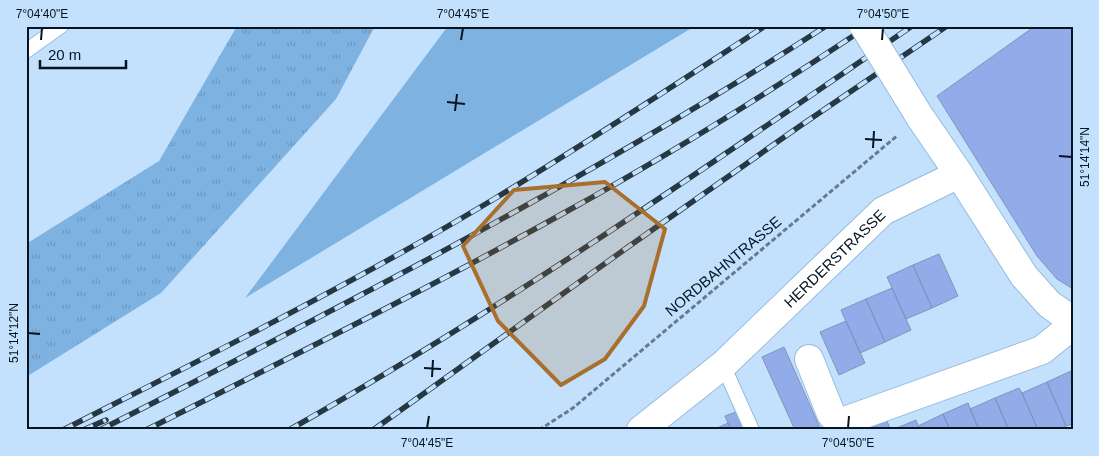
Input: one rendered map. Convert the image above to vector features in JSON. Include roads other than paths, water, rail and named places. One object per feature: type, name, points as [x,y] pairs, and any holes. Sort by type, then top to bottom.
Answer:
[{"type":"street","points":[[864,26],[920,117],[960,174],[1024,276],[1049,304],[1073,321]]},
{"type":"street","name":"HERDERSTRASSE","points":[[641,430],[723,364],[883,211],[960,174]]},
{"type":"street","points":[[808,358],[831,414],[841,426],[1042,350],[1073,325]]},
{"type":"lane","points":[[26,51],[61,26]]},
{"type":"lane","points":[[723,364],[752,430]]},
{"type":"railway","points":[[63,430],[280,318],[441,230],[562,157],[765,26]]},
{"type":"railway","points":[[100,430],[377,287],[559,187],[738,82],[826,26]]},
{"type":"railway","points":[[146,430],[413,294],[571,209],[721,121],[868,26]]},
{"type":"railway","points":[[289,430],[448,335],[605,235],[912,26]]},
{"type":"railway","points":[[373,430],[628,247],[800,126],[947,26]]},
{"type":"railway","points":[[83,430],[106,420]]}]
